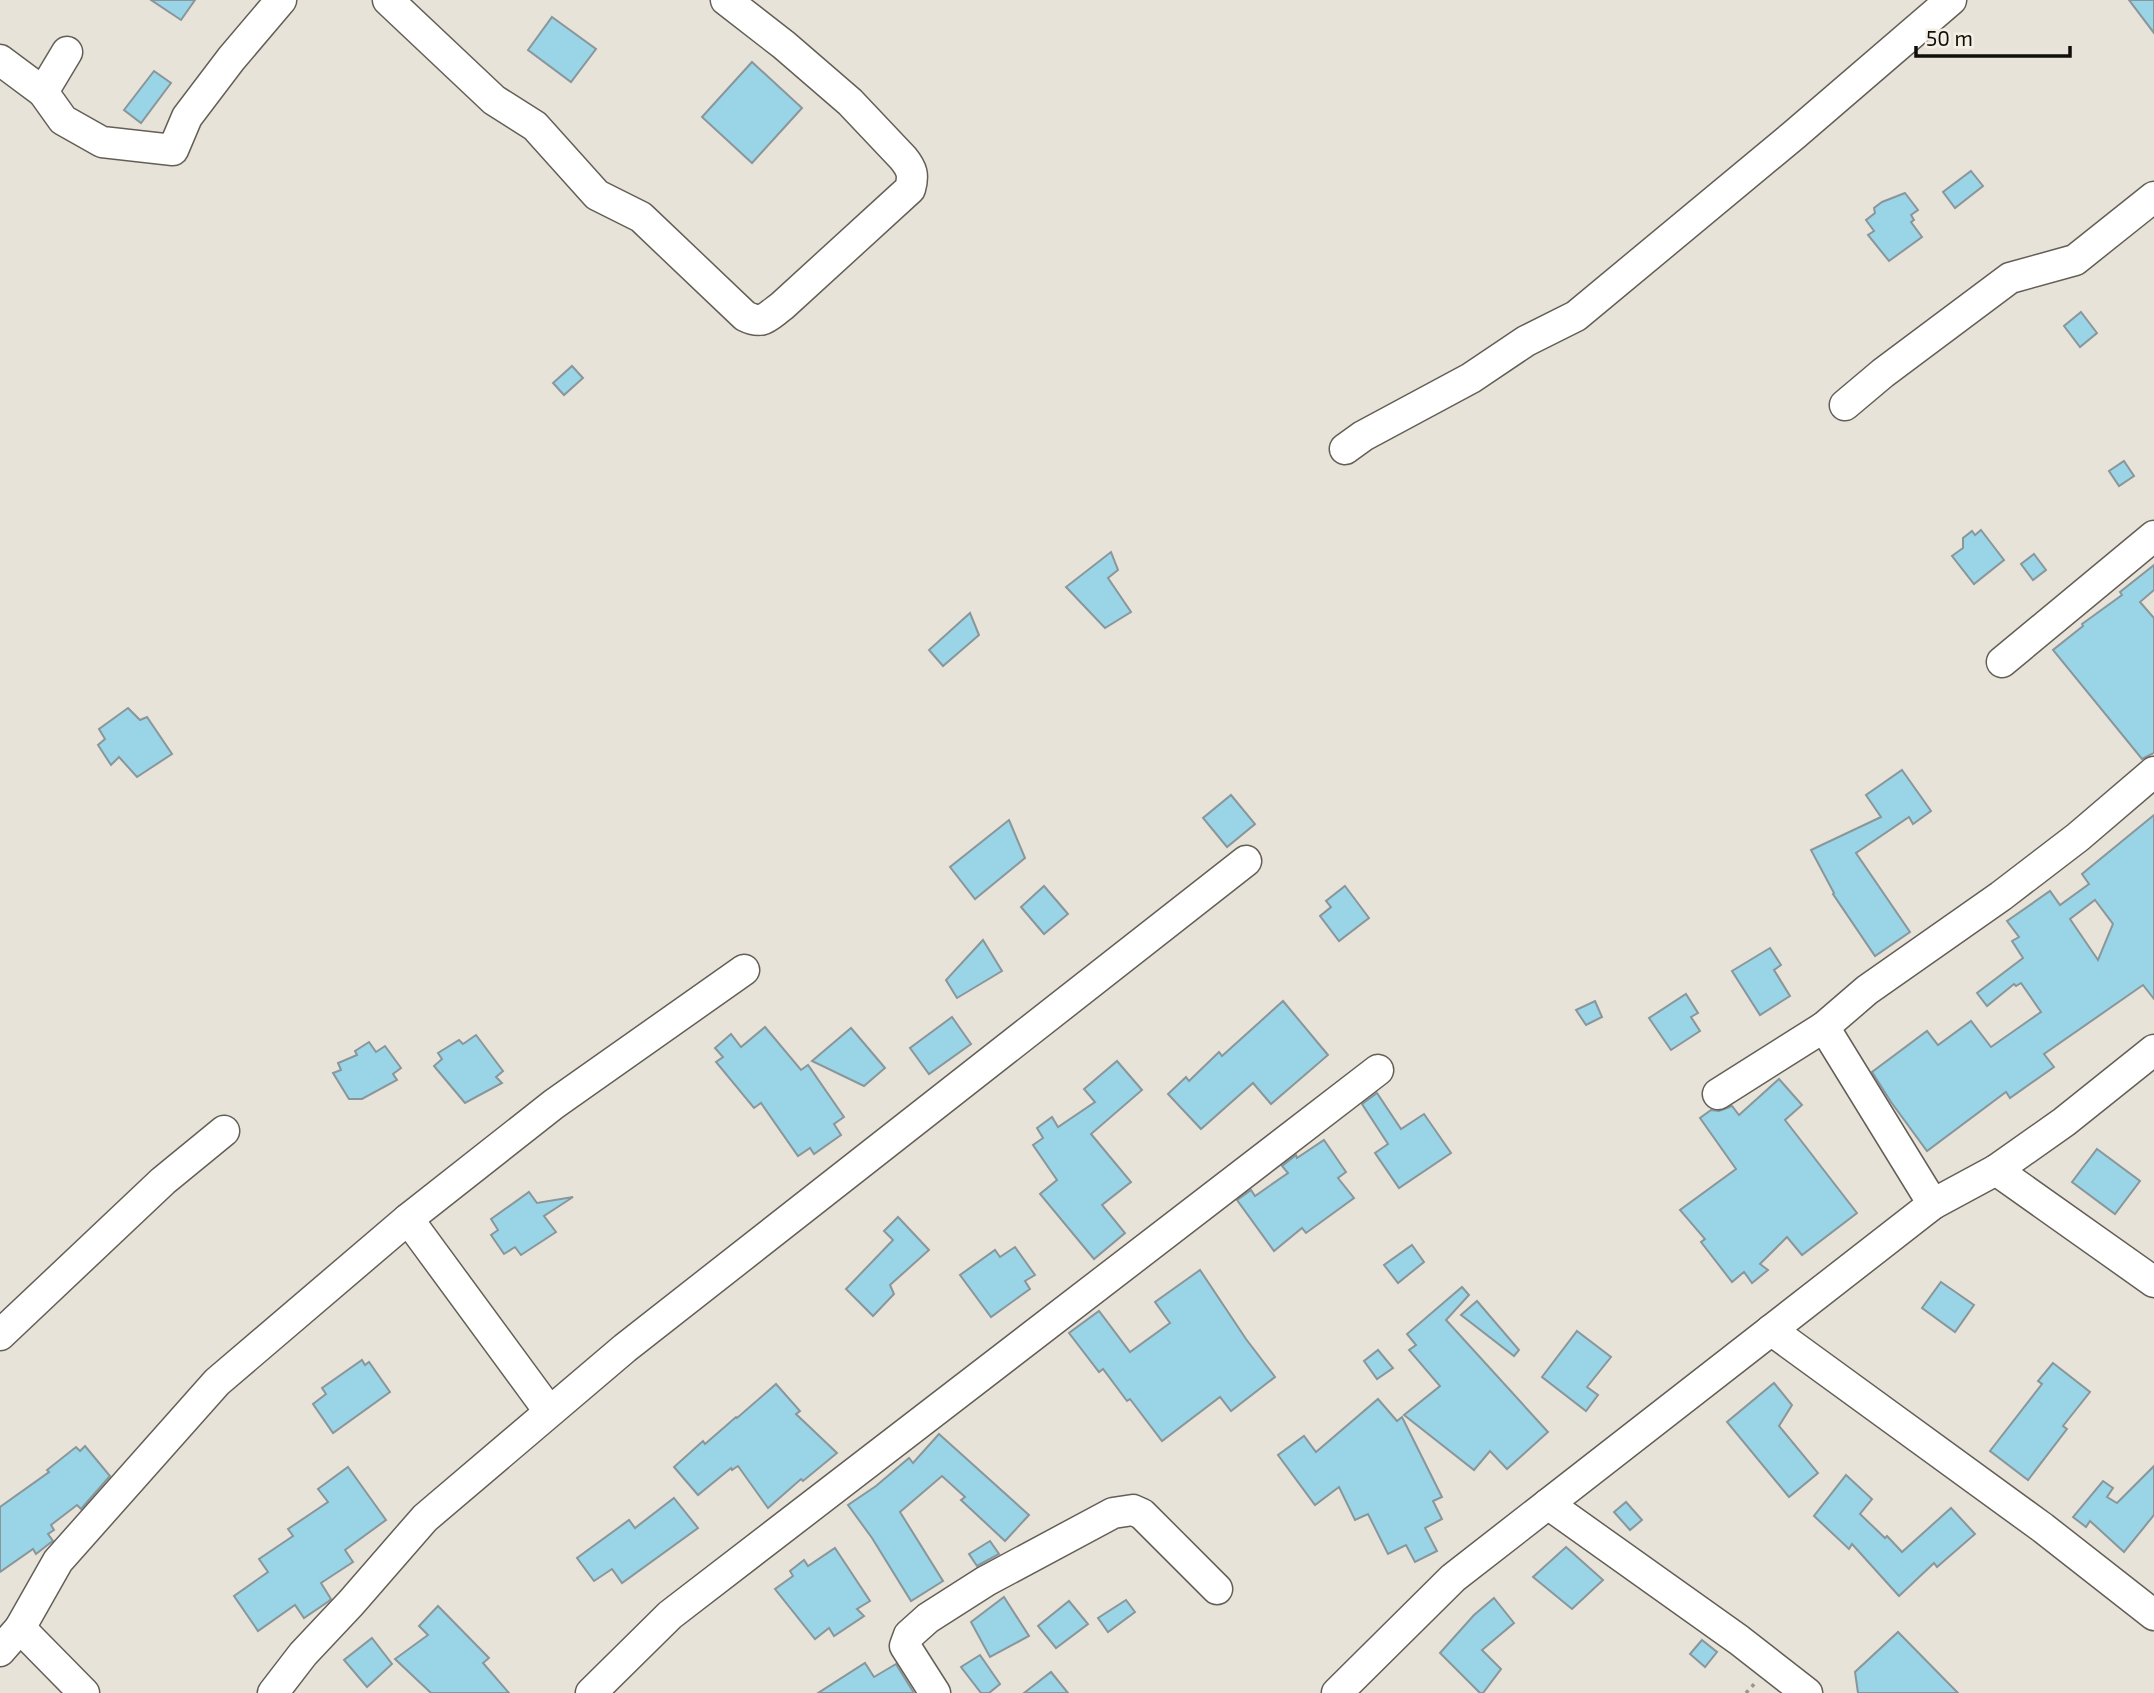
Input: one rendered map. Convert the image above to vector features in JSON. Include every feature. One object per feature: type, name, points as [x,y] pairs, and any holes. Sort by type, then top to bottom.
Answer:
[{"type":"street","points":[[0,60],[43,92],[63,120],[102,142],[173,150],[187,117],[231,58],[281,0]]},
{"type":"street","points":[[388,0],[494,100],[535,126],[597,195],[641,217],[746,316],[756,321],[769,316],[782,306],[911,189],[913,174],[912,168],[850,102],[726,0]]},
{"type":"street","points":[[1345,449],[1363,436],[1471,377],[1526,341],[1576,316],[1951,0]]},
{"type":"street","points":[[43,92],[67,52]]},
{"type":"street","points":[[1845,405],[1883,373],[2010,278],[2075,260],[2154,197]]},
{"type":"street","points":[[2002,662],[2154,536]]},
{"type":"street","points":[[1718,1094],[1824,1027],[1867,990],[2001,896],[2067,845],[2154,772]]},
{"type":"street","points":[[273,1693],[303,1654],[425,1518],[549,1411],[635,1339],[1246,860]]},
{"type":"street","points":[[0,1651],[20,1628],[58,1561],[217,1382],[408,1219],[554,1104],[744,970]]},
{"type":"street","points":[[1824,1027],[1933,1204]]},
{"type":"street","points":[[1337,1693],[1453,1578],[1933,1204],[1996,1170],[2064,1122],[2154,1049]]},
{"type":"street","points":[[591,1693],[670,1615],[1378,1070]]},
{"type":"street","points":[[0,1335],[163,1181],[224,1131]]},
{"type":"street","points":[[1996,1170],[2154,1282]]},
{"type":"street","points":[[408,1219],[549,1411]]},
{"type":"street","points":[[1771,1330],[2043,1528],[2154,1615]]},
{"type":"street","points":[[1548,1504],[1740,1640],[1807,1693]]},
{"type":"street","points":[[935,1693],[905,1646],[909,1635],[928,1618],[986,1581],[1114,1513],[1133,1510],[1142,1514],[1217,1589]]},
{"type":"street","points":[[20,1628],[84,1693]]},
{"type":"building","points":[[151,0],[195,0],[181,20]]},
{"type":"building","points":[[2129,0],[2154,0],[2154,33]]},
{"type":"building","points":[[552,17],[596,49],[571,82],[528,50]]},
{"type":"building","points":[[752,62],[802,108],[752,163],[702,117]]},
{"type":"building","points":[[154,71],[171,83],[141,123],[124,110]]},
{"type":"building","points":[[1971,171],[1983,186],[1955,208],[1943,192]]},
{"type":"building","points":[[1905,193],[1918,210],[1911,215],[1914,220],[1911,222],[1922,237],[1889,261],[1868,235],[1874,231],[1866,220],[1882,202]]},
{"type":"building","points":[[2081,312],[2097,333],[2080,347],[2064,326]]},
{"type":"building","points":[[572,366],[583,378],[564,395],[553,383]]},
{"type":"building","points":[[2124,461],[2134,476],[2119,486],[2109,471]]},
{"type":"building","points":[[1981,530],[2004,560],[1974,584],[1952,556],[1963,548],[1963,538],[1972,531],[1975,535]]},
{"type":"building","points":[[1111,552],[1118,570],[1108,578],[1131,612],[1105,628],[1066,587]]},
{"type":"building","points":[[2034,554],[2046,570],[2033,580],[2021,564]]},
{"type":"building","points":[[2154,565],[2154,590],[2140,602],[2154,618],[2154,753],[2142,759],[2053,650],[2083,626],[2082,624],[2122,595],[2120,592]]},
{"type":"building","points":[[970,613],[979,635],[943,666],[929,650]]},
{"type":"building","points":[[128,708],[140,720],[147,717],[172,754],[137,777],[119,757],[111,765],[98,745],[105,739],[99,729]]},
{"type":"building","points":[[1902,770],[1931,811],[1913,824],[1909,817],[1856,853],[1910,932],[1875,956],[1833,894],[1811,850],[1881,817],[1866,795]]},
{"type":"building","points":[[1231,795],[1255,824],[1227,847],[1203,818]]},
{"type":"building","points":[[2154,815],[2154,999],[2143,985],[2044,1054],[2054,1067],[2010,1098],[2006,1092],[1927,1151],[1872,1072],[1927,1031],[1938,1045],[1971,1021],[1991,1047],[2041,1012],[2021,983],[2016,986],[2014,984],[1987,1006],[1977,993],[2023,958],[2012,941],[2019,937],[2007,921],[2050,891],[2060,905],[2089,884],[2082,874]],"holes":[[[2095,900],[2113,924],[2098,960],[2070,919]]]},
{"type":"building","points":[[1009,820],[1025,858],[975,899],[950,867]]},
{"type":"building","points":[[1044,886],[1068,914],[1044,934],[1021,907]]},
{"type":"building","points":[[1345,886],[1369,918],[1339,941],[1320,916],[1331,907],[1326,901]]},
{"type":"building","points":[[983,940],[1002,971],[957,998],[946,980]]},
{"type":"building","points":[[1770,948],[1781,965],[1774,970],[1790,996],[1760,1015],[1732,971]]},
{"type":"building","points":[[1686,994],[1698,1013],[1691,1017],[1700,1031],[1671,1050],[1649,1018]]},
{"type":"building","points":[[1283,1001],[1328,1055],[1271,1104],[1253,1083],[1201,1129],[1168,1094],[1186,1077],[1189,1081],[1219,1052],[1222,1056]]},
{"type":"building","points":[[1595,1001],[1602,1017],[1586,1025],[1576,1010]]},
{"type":"building","points":[[952,1017],[971,1044],[929,1074],[910,1048]]},
{"type":"building","points":[[765,1027],[801,1070],[808,1065],[844,1117],[834,1124],[841,1135],[814,1154],[810,1148],[798,1156],[761,1103],[754,1108],[716,1062],[723,1057],[715,1048],[731,1034],[741,1047]]},
{"type":"building","points":[[851,1028],[885,1068],[864,1086],[812,1061]]},
{"type":"building","points":[[476,1035],[503,1071],[496,1077],[502,1083],[465,1103],[434,1066],[442,1059],[438,1053],[459,1040],[463,1044]]},
{"type":"building","points":[[369,1042],[376,1052],[385,1046],[401,1068],[393,1074],[397,1080],[362,1099],[349,1099],[333,1073],[341,1070],[338,1063],[357,1055],[355,1051]]},
{"type":"building","points":[[1117,1061],[1142,1090],[1091,1134],[1131,1182],[1102,1205],[1125,1233],[1094,1259],[1040,1194],[1057,1180],[1033,1145],[1043,1138],[1037,1128],[1052,1117],[1058,1127],[1095,1102],[1084,1089]]},
{"type":"building","points":[[1779,1079],[1802,1105],[1785,1120],[1857,1213],[1802,1255],[1787,1237],[1760,1264],[1768,1270],[1752,1283],[1744,1272],[1732,1282],[1701,1242],[1705,1239],[1680,1210],[1736,1169],[1700,1118],[1711,1110],[1719,1111],[1732,1106],[1739,1115]]},
{"type":"building","points":[[1377,1093],[1401,1129],[1424,1114],[1451,1153],[1399,1188],[1375,1153],[1388,1144],[1362,1104]]},
{"type":"building","points":[[1324,1140],[1346,1172],[1338,1178],[1354,1198],[1306,1233],[1302,1228],[1274,1251],[1237,1200],[1251,1190],[1255,1196],[1288,1173],[1282,1166]]},
{"type":"building","points":[[2097,1149],[2140,1181],[2115,1214],[2072,1182]]},
{"type":"building","points":[[529,1192],[537,1203],[573,1197],[544,1216],[556,1232],[521,1255],[515,1247],[504,1254],[491,1235],[498,1230],[491,1219]]},
{"type":"building","points":[[898,1217],[929,1250],[890,1285],[894,1294],[873,1316],[846,1289],[893,1240],[884,1231]]},
{"type":"building","points":[[1412,1245],[1424,1262],[1398,1283],[1384,1265]]},
{"type":"building","points":[[1015,1247],[1035,1275],[1025,1281],[1030,1289],[991,1317],[960,1275],[995,1250],[1000,1257]]},
{"type":"building","points":[[1200,1270],[1275,1377],[1231,1411],[1220,1397],[1162,1441],[1130,1399],[1127,1401],[1103,1369],[1099,1372],[1069,1333],[1099,1311],[1130,1352],[1170,1323],[1155,1302]]},
{"type":"building","points":[[1941,1282],[1974,1305],[1955,1332],[1922,1308]]},
{"type":"building","points":[[1462,1287],[1469,1295],[1446,1320],[1548,1432],[1507,1469],[1490,1451],[1474,1470],[1404,1415],[1440,1386],[1409,1350],[1416,1345],[1407,1334]]},
{"type":"building","points":[[1477,1301],[1519,1350],[1514,1356],[1461,1315]]},
{"type":"building","points":[[1577,1331],[1611,1357],[1587,1387],[1598,1395],[1586,1411],[1542,1377]]},
{"type":"building","points":[[1378,1350],[1393,1368],[1377,1379],[1364,1361]]},
{"type":"building","points":[[362,1360],[365,1365],[369,1362],[390,1392],[333,1433],[313,1404],[326,1394],[322,1388]]},
{"type":"building","points":[[2053,1363],[2090,1392],[2063,1426],[2067,1429],[2028,1480],[1990,1451],[2042,1384],[2038,1381]]},
{"type":"building","points":[[1774,1383],[1792,1405],[1779,1426],[1818,1473],[1789,1497],[1727,1422]]},
{"type":"building","points":[[776,1384],[800,1411],[796,1414],[837,1453],[803,1481],[801,1479],[768,1508],[738,1466],[732,1470],[731,1468],[698,1495],[674,1467]]},
{"type":"building","points":[[1378,1399],[1397,1421],[1402,1417],[1442,1497],[1433,1501],[1442,1519],[1425,1528],[1437,1551],[1415,1562],[1406,1545],[1388,1554],[1368,1514],[1355,1520],[1339,1487],[1315,1505],[1278,1455],[1304,1436],[1316,1452]]},
{"type":"building","points":[[939,1434],[1029,1515],[1005,1541],[961,1500],[965,1497],[942,1476],[900,1512],[943,1581],[911,1601],[848,1505],[909,1458],[913,1463]]},
{"type":"building","points":[[85,1446],[110,1476],[81,1509],[77,1505],[51,1525],[54,1530],[48,1534],[53,1541],[36,1554],[33,1549],[0,1572],[0,1507],[49,1472],[47,1470],[76,1447],[80,1451]]},
{"type":"building","points":[[2154,1466],[2154,1515],[2124,1552],[2090,1521],[2086,1527],[2073,1517],[2103,1481],[2113,1488],[2107,1497],[2117,1503]]},
{"type":"building","points":[[348,1467],[386,1520],[345,1550],[353,1562],[321,1583],[331,1599],[329,1601],[304,1618],[295,1605],[258,1631],[234,1596],[268,1572],[259,1559],[293,1536],[288,1529],[328,1502],[318,1489]]},
{"type":"building","points":[[1846,1475],[1872,1499],[1860,1514],[1902,1552],[1951,1508],[1975,1534],[1937,1567],[1934,1563],[1899,1596],[1852,1544],[1849,1549],[1814,1516]]},
{"type":"building","points":[[674,1498],[698,1528],[622,1583],[612,1569],[594,1581],[577,1558],[629,1520],[635,1528]]},
{"type":"building","points":[[1626,1502],[1642,1520],[1630,1530],[1614,1512]]},
{"type":"building","points":[[990,1541],[999,1554],[977,1566],[969,1554]]},
{"type":"building","points":[[1566,1547],[1603,1580],[1572,1609],[1533,1577]]},
{"type":"building","points":[[835,1548],[870,1601],[857,1609],[864,1616],[834,1636],[829,1628],[815,1639],[775,1589],[793,1576],[790,1571],[804,1560],[808,1566]]},
{"type":"building","points":[[1004,1597],[1029,1636],[990,1657],[971,1622]]},
{"type":"building","points":[[1494,1598],[1514,1623],[1482,1650],[1501,1669],[1483,1693],[1480,1693],[1440,1653],[1474,1615]]},
{"type":"building","points":[[1126,1600],[1135,1612],[1108,1632],[1098,1618]]},
{"type":"building","points":[[1069,1601],[1088,1624],[1056,1648],[1038,1626]]},
{"type":"building","points":[[438,1606],[489,1658],[483,1663],[509,1693],[431,1693],[395,1659],[428,1635],[419,1626]]},
{"type":"building","points":[[1898,1632],[1958,1693],[1858,1693],[1855,1672]]},
{"type":"building","points":[[372,1638],[392,1664],[367,1687],[344,1660]]},
{"type":"building","points":[[1702,1640],[1717,1652],[1705,1667],[1690,1654]]},
{"type":"building","points":[[980,1655],[1000,1684],[989,1693],[981,1693],[961,1667]]},
{"type":"building","points":[[865,1663],[874,1677],[896,1664],[914,1693],[818,1693]]},
{"type":"building","points":[[1051,1672],[1068,1693],[1024,1693]]}]
